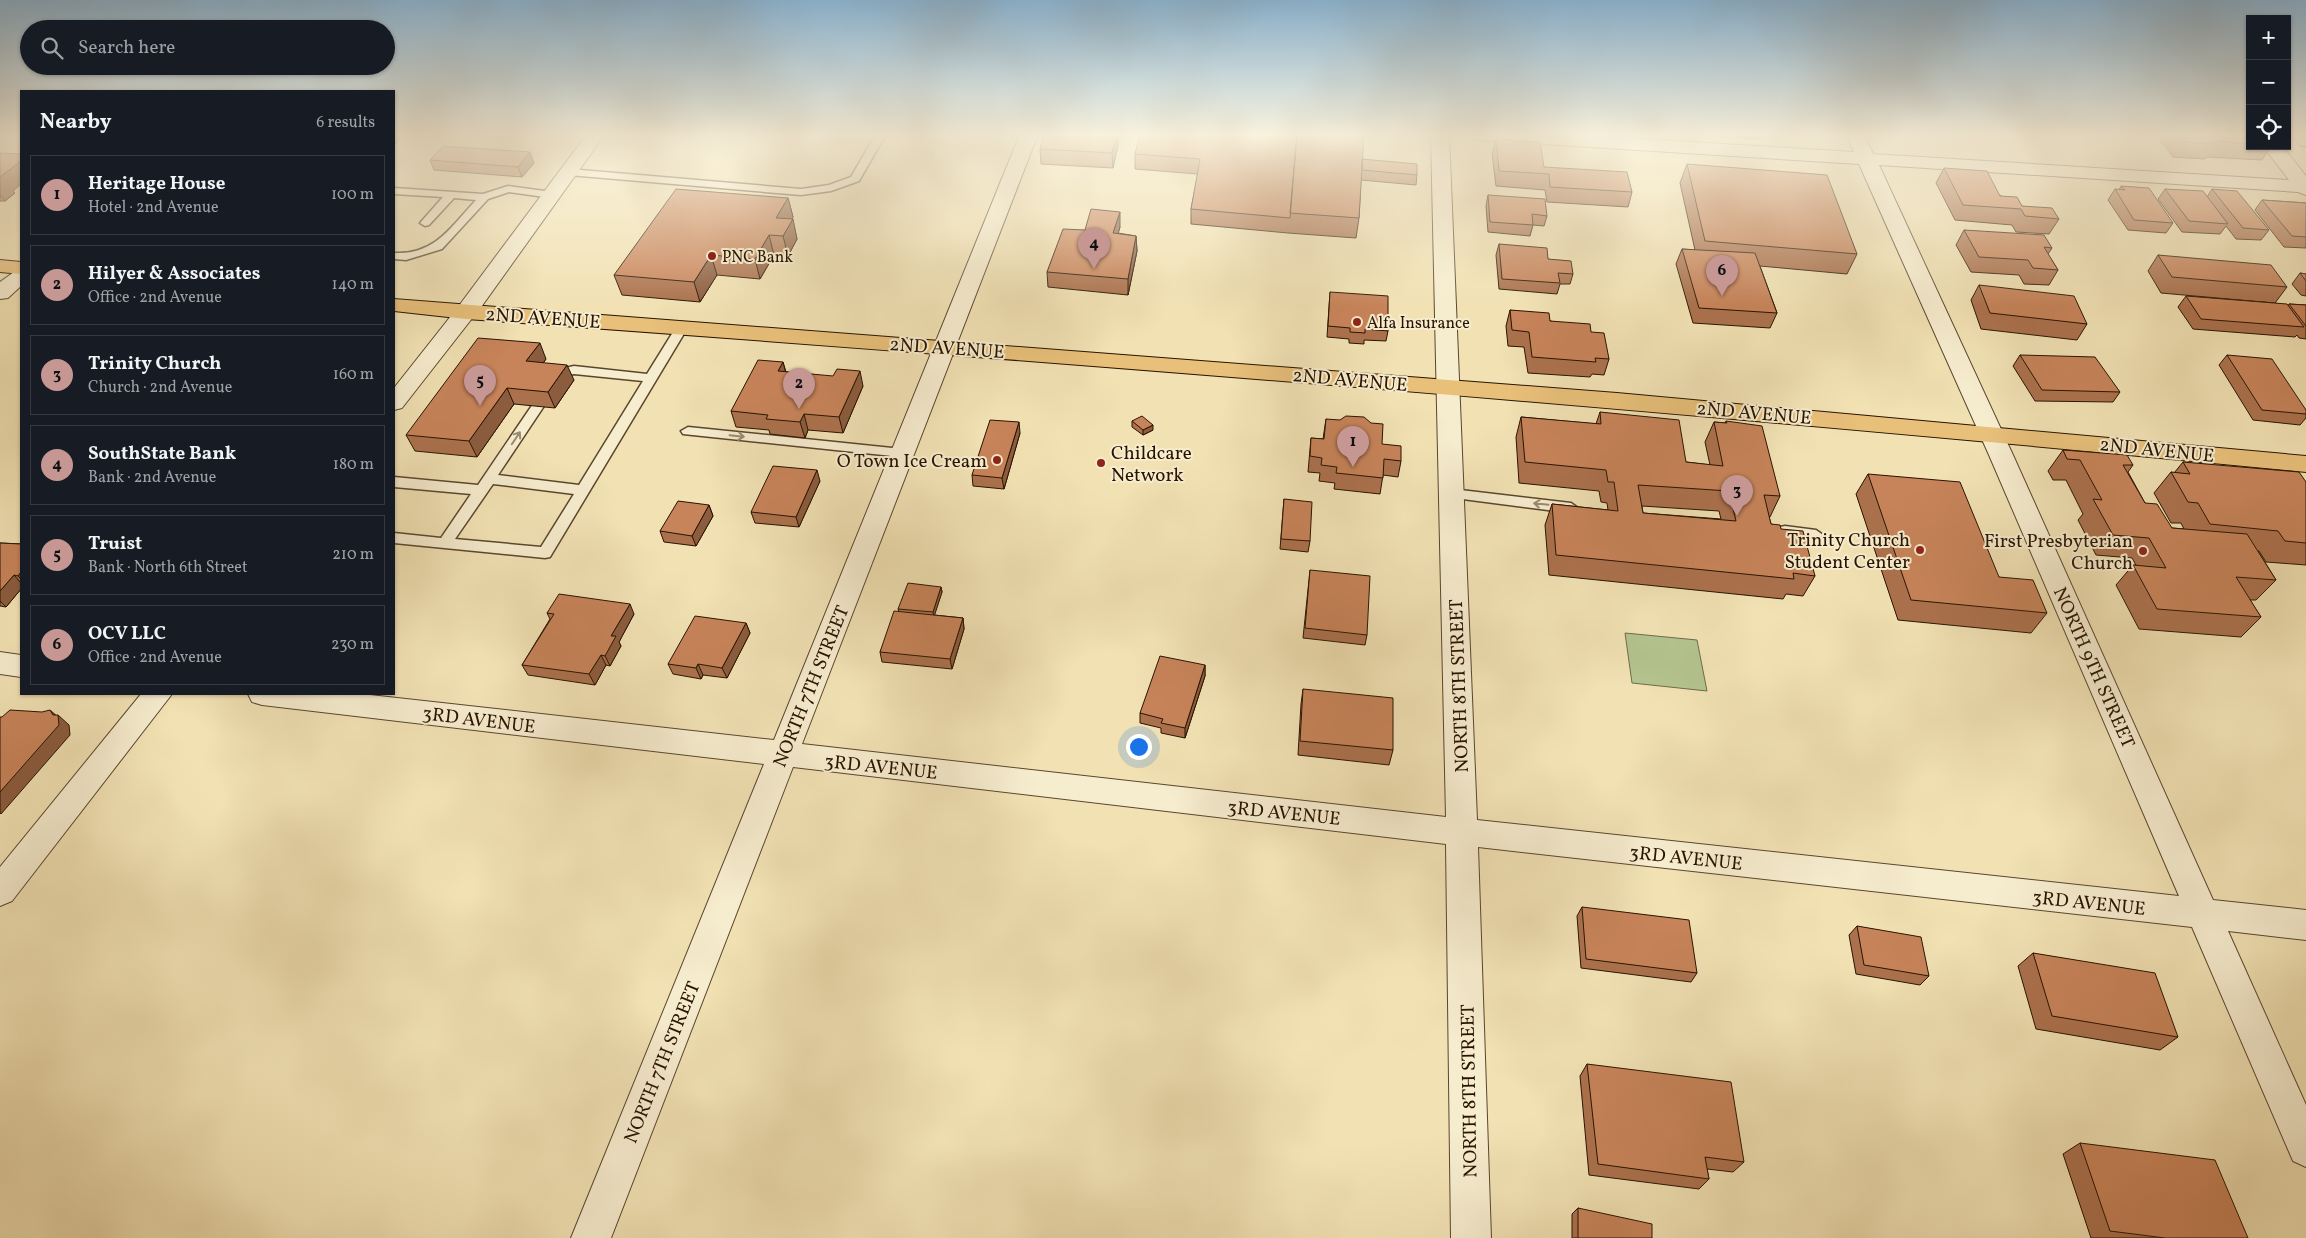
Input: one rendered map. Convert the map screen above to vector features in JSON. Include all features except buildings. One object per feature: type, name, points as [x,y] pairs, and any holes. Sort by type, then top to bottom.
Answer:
[{"type":"main road","points":[[0,266],[20,268]]},
{"type":"main road","name":"2ND AVENUE","points":[[395,305],[466,312],[945,346],[1449,387],[1991,433],[2306,464]]},
{"type":"street","name":"NORTH 7TH STREET","points":[[591,1238],[1006,192]]},
{"type":"street","name":"NORTH 8TH STREET","points":[[1442,192],[1462,832],[1471,1238]]},
{"type":"street","name":"NORTH 9TH STREET","points":[[1882,192],[2205,915],[2306,1148]]},
{"type":"street","points":[[395,402],[466,312],[552,194]]},
{"type":"street","points":[[0,293],[20,277]]},
{"type":"street","points":[[0,663],[20,666]]},
{"type":"street","points":[[0,891],[157,695]]},
{"type":"street","name":"3RD AVENUE","points":[[271,695],[783,755],[2306,926]]},
{"type":"lane","points":[[409,192],[484,197],[500,192]]},
{"type":"lane","points":[[532,192],[552,194]]},
{"type":"lane","points":[[425,223],[451,194]]},
{"type":"lane","points":[[395,256],[406,257],[438,247],[484,197]]},
{"type":"lane","points":[[395,256],[406,244]]},
{"type":"lane","points":[[395,538],[544,553],[682,328]]},
{"type":"lane","points":[[445,543],[560,373],[574,370],[652,378]]},
{"type":"lane","points":[[688,431],[902,454]]},
{"type":"lane","points":[[395,482],[583,490]]},
{"type":"lane","points":[[1452,494],[1582,509]]},
{"type":"lane","points":[[1767,530],[1816,535]]},
{"type":"green space","points":[[1625,633],[1697,640],[1707,691],[1632,683]]},
{"type":"place","name":"PNC Bank","points":[[712,256]]},
{"type":"place","name":"SouthState Bank","points":[[1094,269]]},
{"type":"place","name":"OCV LLC","points":[[1722,296]]},
{"type":"place","name":"Alfa Insurance","points":[[1357,322]]},
{"type":"place","name":"Truist","points":[[480,406]]},
{"type":"place","name":"Hilyer & Associates","points":[[799,409]]},
{"type":"place","name":"O Town Ice Cream","points":[[997,460]]},
{"type":"place","name":"Childcare Network","points":[[1101,463]]},
{"type":"place","name":"Heritage House","points":[[1353,467]]},
{"type":"place","name":"Trinity Church","points":[[1737,516]]},
{"type":"place","name":"Trinity Church Student Center","points":[[1920,550]]},
{"type":"place","name":"First Presbyterian Church","points":[[2143,551]]}]
